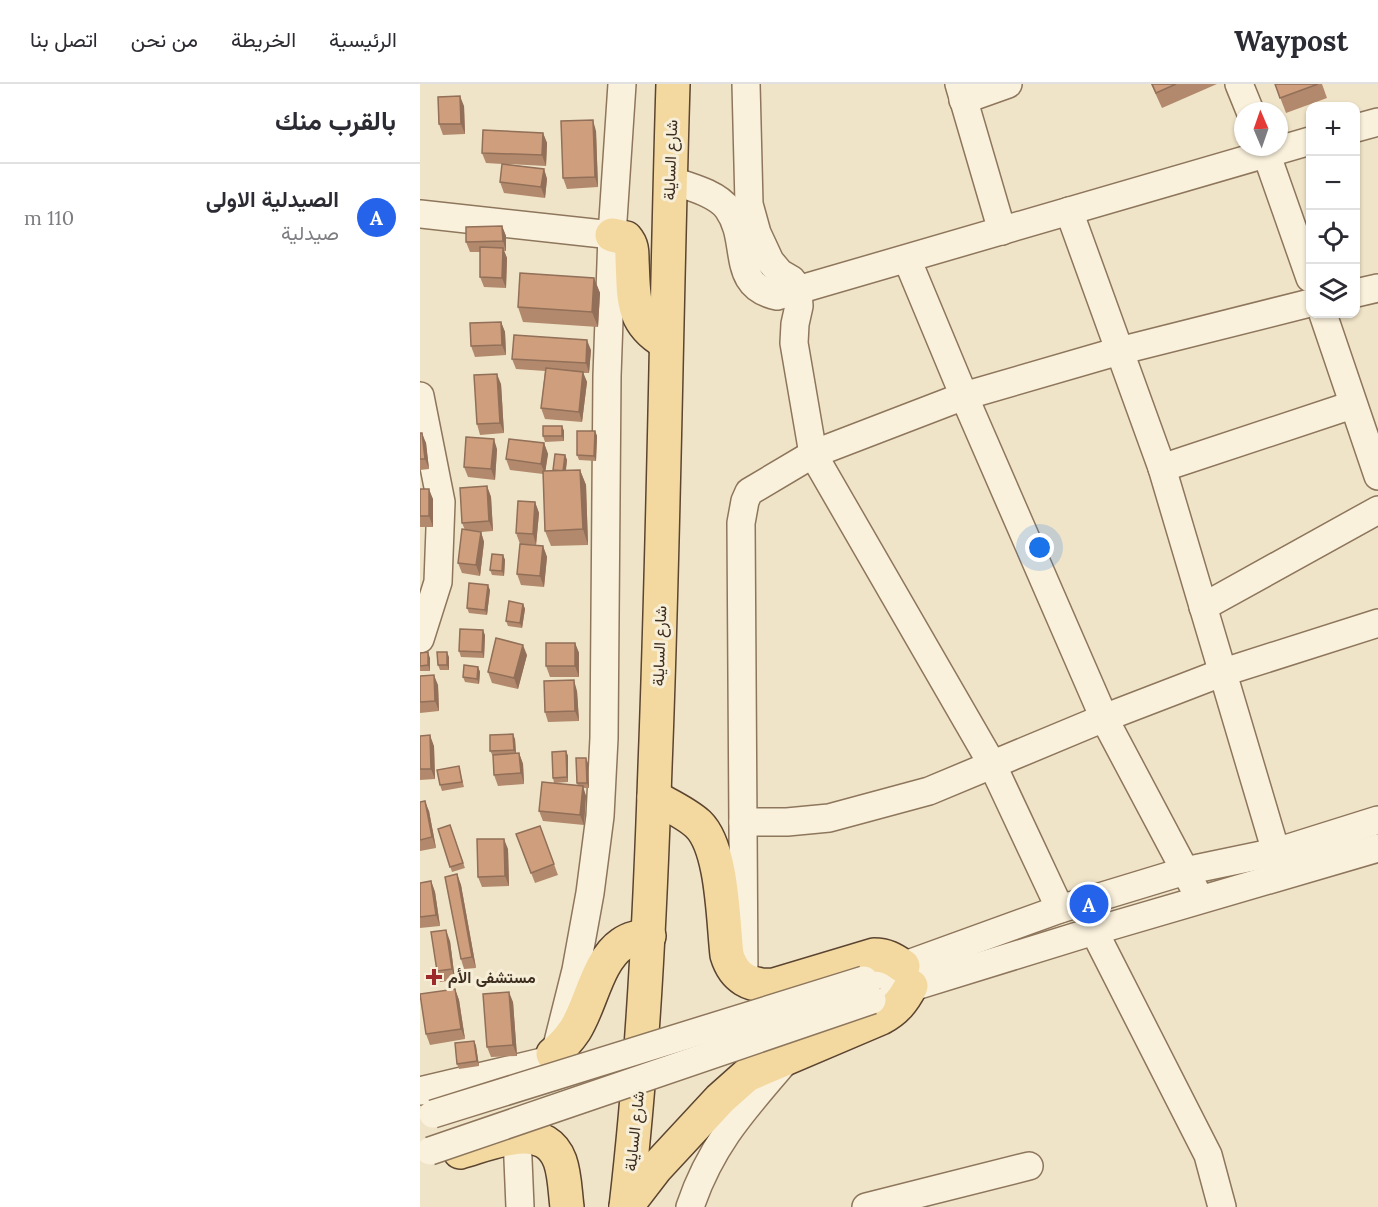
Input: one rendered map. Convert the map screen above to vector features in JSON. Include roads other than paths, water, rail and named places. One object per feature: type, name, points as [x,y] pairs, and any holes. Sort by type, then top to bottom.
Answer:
[{"type":"main road","name":"شارع السايلة","points":[[626,1207],[637,1113],[649,936],[663,519],[665,342],[673,84]]},
{"type":"main road","points":[[612,235],[626,238],[632,246],[634,303],[638,315],[645,327],[665,342]]},
{"type":"main road","points":[[626,1207],[656,1168],[736,1084],[747,1075],[893,1012],[903,1002],[907,976],[884,955],[874,955],[774,985],[762,986],[744,981],[730,965],[727,955],[716,863],[707,834],[697,823],[654,797]]},
{"type":"main road","points":[[553,1054],[577,1028],[613,951],[629,940],[649,936]]},
{"type":"main road","points":[[424,1154],[434,1159],[518,1136],[530,1136],[541,1140],[555,1153],[562,1169],[567,1207]]},
{"type":"street","points":[[424,1108],[542,1062],[553,1054],[576,970],[590,893],[600,816],[604,738],[612,235],[622,84]]},
{"type":"street","points":[[746,84],[747,189],[752,219],[770,261],[780,273],[792,280],[798,291],[799,306],[794,343],[813,454],[992,764],[1060,909]]},
{"type":"street","points":[[1002,231],[961,92],[1008,84]]},
{"type":"street","points":[[1239,84],[1246,102]]},
{"type":"street","points":[[1360,127],[1378,122]]},
{"type":"street","points":[[1288,146],[1306,142]]},
{"type":"street","points":[[670,180],[703,191],[727,207],[740,238],[746,273],[753,285],[764,293],[777,296],[1250,156]]},
{"type":"street","points":[[1268,156],[1306,264]]},
{"type":"street","points":[[1069,211],[1162,468],[1276,852]]},
{"type":"street","points":[[420,213],[612,235]]},
{"type":"street","points":[[907,258],[964,396],[1104,718],[1200,899]]},
{"type":"street","points":[[1360,292],[1378,288]]},
{"type":"street","points":[[744,981],[742,512],[749,492],[813,454],[964,396],[1119,351],[1306,304]]},
{"type":"street","points":[[1324,318],[1378,476]]},
{"type":"street","points":[[420,396],[441,502],[438,582],[420,639]]},
{"type":"street","points":[[1162,468],[1352,405]]},
{"type":"street","points":[[1203,607],[1378,510]]},
{"type":"street","points":[[743,822],[787,822],[829,818],[929,791],[1104,718],[1221,673],[1378,623]]},
{"type":"street","points":[[424,1154],[907,976],[1060,909],[1185,871],[1276,852],[1378,820]]},
{"type":"street","points":[[907,976],[1094,931],[1378,848]]},
{"type":"street","points":[[1094,931],[1208,1155],[1222,1207]]},
{"type":"street","points":[[424,1108],[868,990]]},
{"type":"street","points":[[690,1207],[699,1181],[716,1148],[738,1117],[789,1056]]},
{"type":"street","points":[[518,1136],[520,1207]]},
{"type":"street","points":[[866,1207],[1029,1167]]},
{"type":"place","name":"الصيدلية الاولى","points":[[1089,904]]},
{"type":"place","name":"مستشفى الأم","points":[[434,977]]}]
